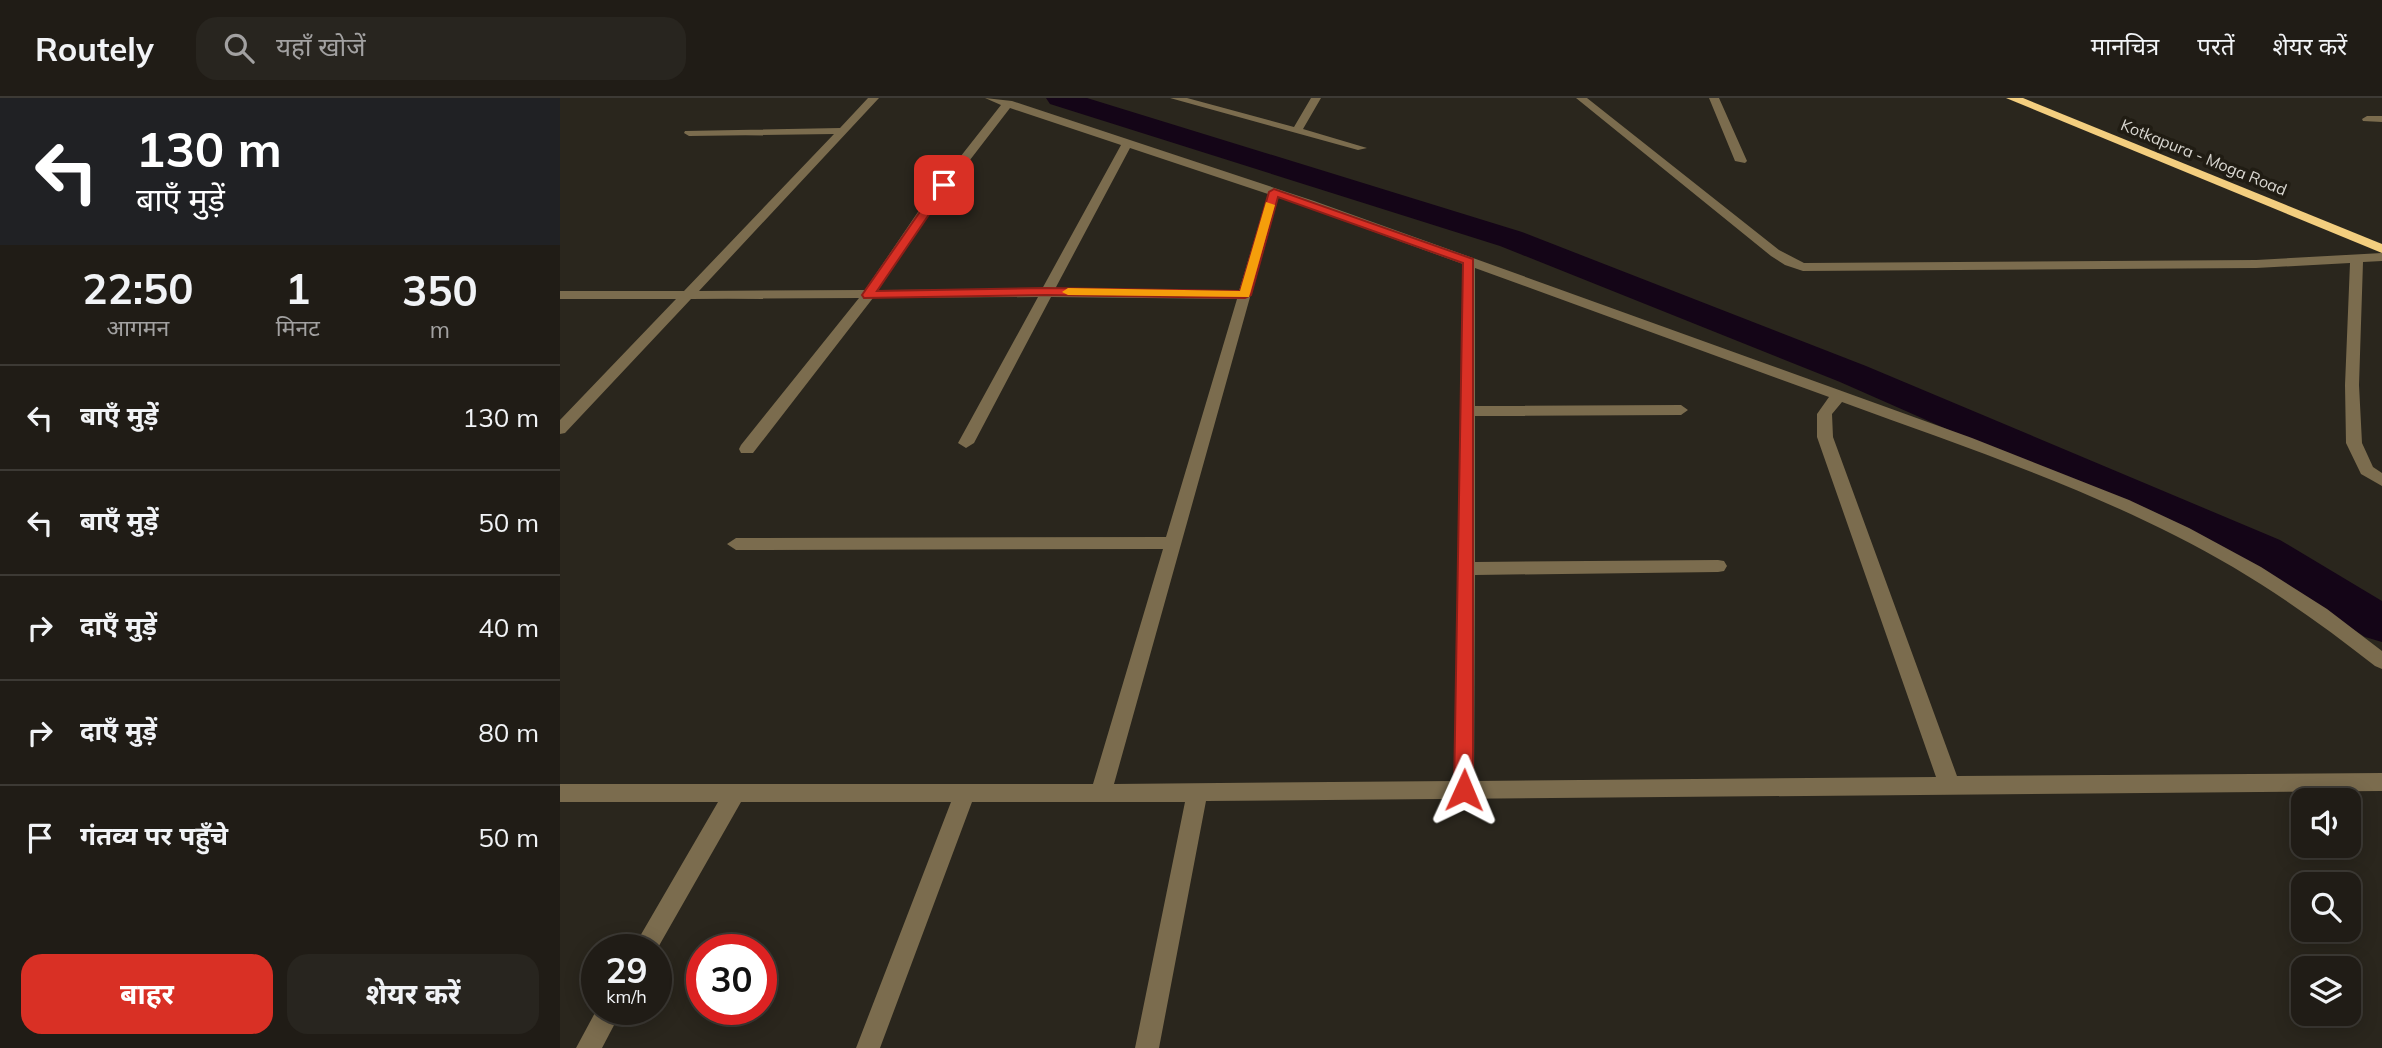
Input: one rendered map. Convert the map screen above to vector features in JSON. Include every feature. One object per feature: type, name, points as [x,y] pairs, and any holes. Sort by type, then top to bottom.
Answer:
[{"type":"highway","name":"Kotkapura - Moga Road","points":[[2012,98],[2382,249]]},
{"type":"street","points":[[560,429],[874,98]]},
{"type":"street","points":[[990,98],[1274,192],[1469,261],[2110,498],[2183,532],[2255,572],[2321,614],[2382,661]]},
{"type":"street","points":[[1175,98],[1362,148]]},
{"type":"street","points":[[1297,131],[1316,98]]},
{"type":"street","points":[[1581,98],[1775,253],[1803,267],[2256,264],[2382,257]]},
{"type":"street","points":[[1714,98],[1741,161]]},
{"type":"street","points":[[747,449],[868,295],[928,206],[1008,103]]},
{"type":"street","points":[[2367,119],[2382,119]]},
{"type":"street","points":[[689,133],[841,131]]},
{"type":"street","points":[[966,443],[1127,143]]},
{"type":"street","points":[[1101,793],[1274,192]]},
{"type":"street","points":[[2357,258],[2352,385],[2354,443],[2367,470],[2382,481]]},
{"type":"street","points":[[1464,790],[1469,261]]},
{"type":"street","points":[[560,295],[868,295],[1046,291],[1245,295]]},
{"type":"street","points":[[1840,396],[1825,408],[1821,419],[1825,437],[1950,786]]},
{"type":"street","points":[[1468,411],[1681,410]]},
{"type":"street","points":[[736,544],[1173,543]]},
{"type":"street","points":[[1466,569],[1718,566]]},
{"type":"street","points":[[560,793],[1101,793],[2382,782]]},
{"type":"street","points":[[1147,1048],[1197,792]]},
{"type":"street","points":[[653,934],[735,793]]},
{"type":"street","points":[[868,1048],[965,793]]},
{"type":"street","points":[[588,1048],[601,1025]]},
{"type":"waterway","points":[[1059,98],[1511,239],[1853,374],[2264,551],[2382,624]]},
{"type":"slow traffic","points":[[1068,292],[1245,295],[1270,205]]},
{"type":"route","points":[[944,185],[868,295],[1046,291],[1245,295],[1274,192],[1469,261],[1464,790]]}]
